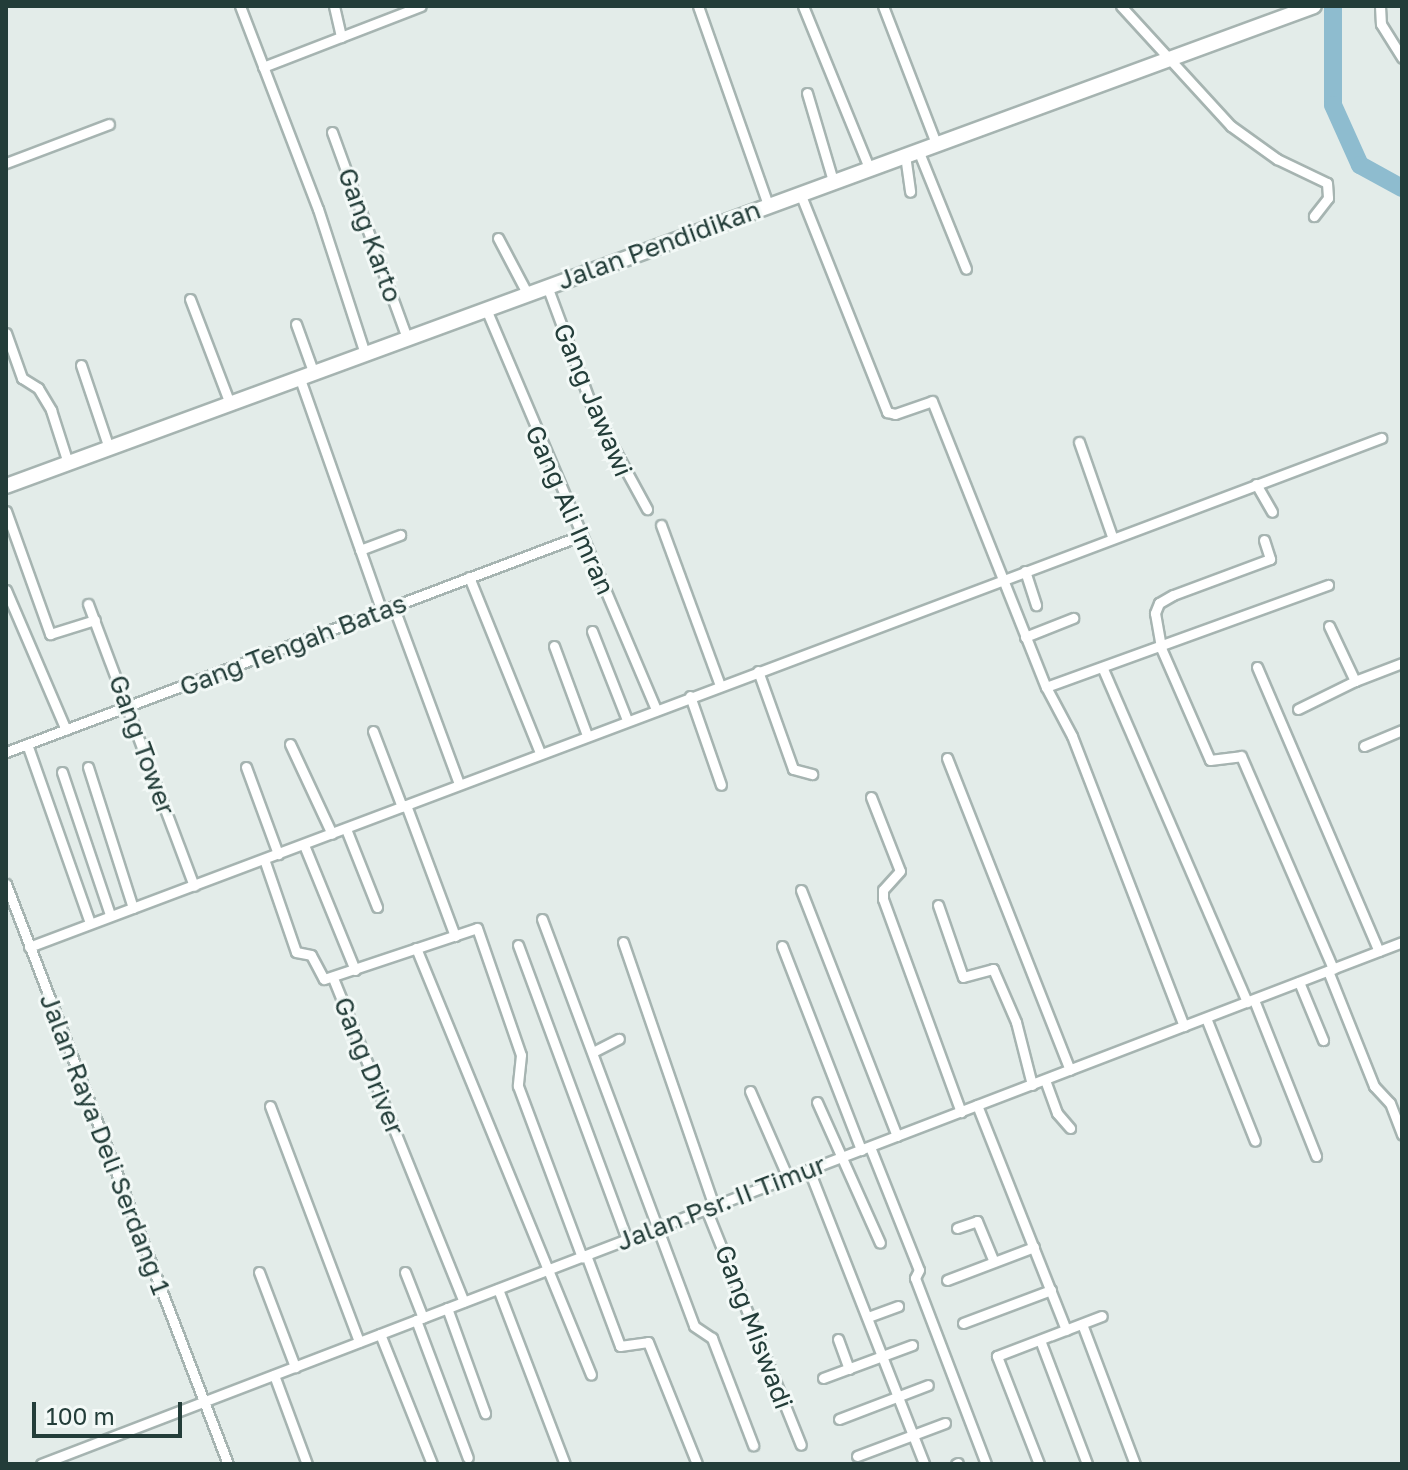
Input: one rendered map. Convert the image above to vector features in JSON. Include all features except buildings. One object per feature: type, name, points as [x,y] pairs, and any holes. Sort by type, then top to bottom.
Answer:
[{"type":"main road","name":"Jalan Pendidikan","points":[[6,486],[833,181],[869,168],[914,158],[936,143],[1314,6]]},
{"type":"street","points":[[240,6],[365,354]]},
{"type":"street","points":[[334,6],[341,37]]},
{"type":"street","points":[[263,67],[421,6]]},
{"type":"street","points":[[698,6],[768,205]]},
{"type":"street","points":[[803,6],[869,168]]},
{"type":"street","points":[[883,6],[936,143]]},
{"type":"street","points":[[1121,6],[1243,135],[1327,183],[1328,198],[1314,216]]},
{"type":"street","points":[[1380,6],[1381,24],[1402,58]]},
{"type":"street","points":[[807,93],[833,181]]},
{"type":"street","points":[[6,163],[109,124]]},
{"type":"street","name":"Gang Karto","points":[[332,132],[407,338]]},
{"type":"street","points":[[910,192],[914,158]]},
{"type":"street","points":[[914,158],[966,269]]},
{"type":"street","points":[[800,193],[887,412],[895,414],[932,401],[1001,581],[1046,687],[1072,736],[1184,1026]]},
{"type":"street","points":[[498,238],[527,293]]},
{"type":"street","name":"Gang Jawawi","points":[[547,286],[593,410],[619,467],[647,509]]},
{"type":"street","points":[[190,299],[230,404]]},
{"type":"street","name":"Gang Ali Imran","points":[[486,309],[656,710]]},
{"type":"street","points":[[296,324],[307,377],[382,612]]},
{"type":"street","points":[[6,333],[22,378],[38,388],[51,410],[68,463]]},
{"type":"street","points":[[81,365],[109,448]]},
{"type":"street","points":[[29,947],[1001,581],[1112,536],[1381,438]]},
{"type":"street","points":[[1079,442],[1112,536]]},
{"type":"street","points":[[1256,484],[1272,512]]},
{"type":"street","points":[[6,511],[50,634],[95,620]]},
{"type":"street","points":[[661,525],[720,685]]},
{"type":"street","points":[[360,550],[400,535]]},
{"type":"street","name":"Gang Tengah Batas","points":[[6,752],[580,536]]},
{"type":"street","points":[[1264,540],[1270,559],[1157,605],[1161,648],[1210,760],[1241,756],[1330,970],[1374,1086],[1390,1103],[1402,1135]]},
{"type":"street","points":[[1025,571],[1036,605]]},
{"type":"street","points":[[469,577],[540,753]]},
{"type":"street","points":[[1046,687],[1103,669],[1328,585]]},
{"type":"street","points":[[6,590],[66,730]]},
{"type":"street","name":"Gang Tower","points":[[88,604],[194,886]]},
{"type":"street","points":[[394,608],[459,784]]},
{"type":"street","points":[[1025,637],[1073,618]]},
{"type":"street","points":[[1329,626],[1355,681]]},
{"type":"street","points":[[592,631],[627,720]]},
{"type":"street","points":[[554,646],[587,735]]},
{"type":"street","points":[[1298,709],[1355,681],[1402,663]]},
{"type":"street","points":[[1257,667],[1379,951]]},
{"type":"street","points":[[1103,669],[1316,1156]]},
{"type":"street","points":[[758,671],[793,769],[812,774]]},
{"type":"street","points":[[690,696],[721,785]]},
{"type":"street","points":[[1364,746],[1402,730]]},
{"type":"street","points":[[373,731],[455,936]]},
{"type":"street","points":[[27,744],[90,923]]},
{"type":"street","points":[[290,744],[332,834]]},
{"type":"street","points":[[947,758],[1070,1070]]},
{"type":"street","points":[[88,767],[133,908]]},
{"type":"street","points":[[246,767],[278,854]]},
{"type":"street","points":[[62,772],[110,915]]},
{"type":"street","points":[[871,797],[900,871],[883,890],[883,899],[961,1112]]},
{"type":"street","points":[[346,829],[377,907]]},
{"type":"street","name":"Gang Driver","points":[[304,845],[355,970],[333,978],[464,1302]]},
{"type":"street","points":[[264,859],[296,952],[311,955],[323,978],[333,978]]},
{"type":"street","name":"Jalan Raya Deli Serdang 1","points":[[6,884],[228,1464]]},
{"type":"street","points":[[801,890],[897,1136]]},
{"type":"street","points":[[938,905],[963,977],[993,969],[1016,1022],[1032,1085]]},
{"type":"street","points":[[542,919],[694,1326],[712,1338],[753,1445]]},
{"type":"street","points":[[355,970],[477,928],[522,1060],[518,1086],[620,1346],[643,1340],[649,1345],[697,1464]]},
{"type":"street","name":"Gang Miswadi","points":[[623,942],[710,1208],[801,1445]]},
{"type":"street","name":"Jalan Psr. II Timur","points":[[41,1464],[1402,942]]},
{"type":"street","points":[[518,945],[627,1240]]},
{"type":"street","points":[[782,946],[919,1270],[915,1278],[986,1464]]},
{"type":"street","points":[[416,948],[545,1271],[591,1375]]},
{"type":"street","points":[[1299,982],[1323,1040]]},
{"type":"street","points":[[1206,1018],[1255,1141]]},
{"type":"street","points":[[593,1052],[619,1039]]},
{"type":"street","points":[[1045,1080],[1057,1113],[1070,1128]]},
{"type":"street","points":[[750,1091],[788,1178]]},
{"type":"street","points":[[817,1102],[880,1243]]},
{"type":"street","points":[[977,1105],[1066,1330]]},
{"type":"street","points":[[270,1106],[359,1342]]},
{"type":"street","points":[[809,1170],[924,1464]]},
{"type":"street","points":[[957,1228],[977,1221],[994,1262]]},
{"type":"street","points":[[947,1280],[1034,1247]]},
{"type":"street","points":[[259,1272],[295,1367]]},
{"type":"street","points":[[405,1272],[468,1458]]},
{"type":"street","points":[[498,1289],[565,1464]]},
{"type":"street","points":[[963,1323],[1051,1290]]},
{"type":"street","points":[[868,1317],[898,1306]]},
{"type":"street","points":[[447,1308],[485,1413]]},
{"type":"street","points":[[1039,1464],[997,1356],[1102,1316]]},
{"type":"street","points":[[1082,1324],[1135,1464]]},
{"type":"street","points":[[380,1334],[432,1464]]},
{"type":"street","points":[[838,1339],[849,1369]]},
{"type":"street","points":[[1040,1340],[1087,1464]]},
{"type":"street","points":[[823,1378],[912,1345]]},
{"type":"street","points":[[274,1375],[307,1464]]},
{"type":"street","points":[[839,1419],[928,1385]]},
{"type":"street","points":[[857,1456],[945,1423]]},
{"type":"waterway","points":[[1333,6],[1333,105],[1360,165],[1402,188]]}]
